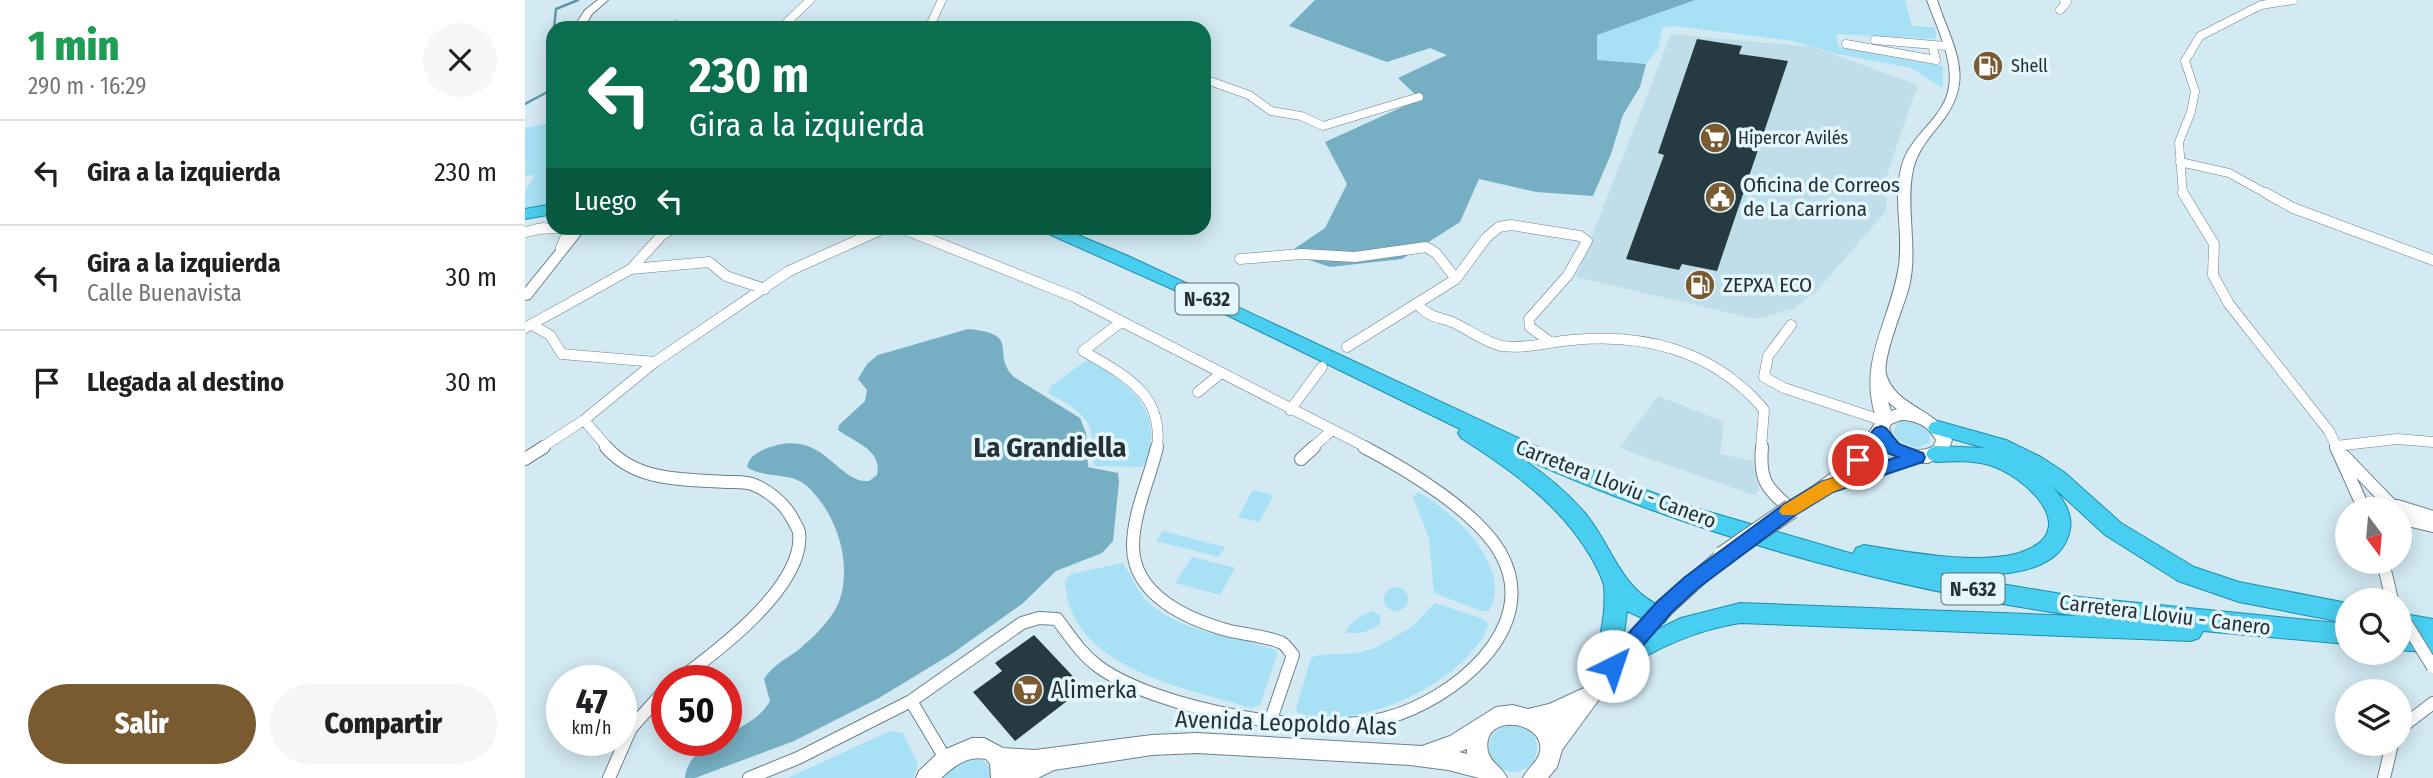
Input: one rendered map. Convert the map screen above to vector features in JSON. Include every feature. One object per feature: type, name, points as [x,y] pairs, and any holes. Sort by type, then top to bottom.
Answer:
[{"type":"highway","points":[[525,214],[546,210]]},
{"type":"highway","name":"Carretera Lloviu - Canero","points":[[1065,235],[1130,262],[1364,374],[1611,486],[1725,526],[1849,564],[1992,593],[2181,618],[2335,633]]},
{"type":"highway","points":[[1364,374],[1470,434],[1548,490],[1585,528],[1614,582],[1639,608],[1657,615]]},
{"type":"highway","points":[[1938,428],[1999,445],[2034,462],[2057,478],[2113,529],[2186,574],[2239,592],[2335,611]]},
{"type":"highway","points":[[1611,486],[1645,493],[1805,541],[1917,563],[1976,566],[2022,561],[2047,550],[2058,534],[2061,518],[2044,489],[2032,478],[1995,458],[1927,456]]},
{"type":"highway","points":[[1602,679],[1612,641],[1614,582]]},
{"type":"highway","points":[[1602,679],[1681,627],[1697,620],[1739,613],[2086,625],[2335,639]]},
{"type":"highway","points":[[2412,625],[2433,629]]},
{"type":"highway","points":[[2412,643],[2433,645]]},
{"type":"main road","points":[[1927,456],[1893,449],[1883,424],[1878,374],[1882,343],[1906,264],[1905,179],[1910,157],[1951,97],[1954,73],[1932,0]]},
{"type":"main road","points":[[1827,487],[1927,456],[1943,445],[1944,440],[1938,428],[1890,396],[1878,374]]},
{"type":"main road","points":[[1539,776],[1548,764],[1551,747],[1602,679],[1657,615],[1723,556],[1790,509],[1827,487],[1867,451],[1883,424],[1899,414],[1917,415]]},
{"type":"main road","name":"Avenida Leopoldo Alas","points":[[1426,754],[1450,746],[1506,714],[1531,718],[1562,709],[1602,679]]},
{"type":"main road","points":[[1531,718],[1545,729],[1551,747]]},
{"type":"main road","points":[[1483,729],[1477,750],[1491,774]]},
{"type":"main road","name":"Avenida Leopoldo Alas","points":[[945,758],[969,748],[981,747],[1000,768],[1014,761],[1150,746],[1207,743],[1426,754],[1491,774]]},
{"type":"main road","name":"Avenida Leopoldo Alas","points":[[1016,778],[1030,769],[1062,757]]},
{"type":"main road","points":[[927,778],[945,758]]},
{"type":"street","points":[[582,21],[583,17],[604,0]]},
{"type":"street","points":[[788,21],[810,0]]},
{"type":"street","points":[[932,21],[941,0]]},
{"type":"street","points":[[2060,10],[2067,2],[2064,0]]},
{"type":"street","points":[[2293,0],[2261,5],[2200,36],[2194,43],[2185,61],[2195,90],[2192,112],[2179,142],[2183,197],[2214,244],[2213,275],[2223,294],[2329,431],[2359,497]]},
{"type":"street","points":[[1875,40],[1946,46]]},
{"type":"street","points":[[1846,44],[1936,60],[1932,45]]},
{"type":"street","points":[[1211,81],[1249,95],[1271,111],[1301,116],[1323,126],[1419,97]]},
{"type":"street","points":[[2180,162],[2229,173],[2293,208],[2433,260]]},
{"type":"street","points":[[1347,347],[1456,279],[1486,238],[1499,227],[1511,225],[1580,236],[1587,241],[1568,275],[1529,319],[1531,327],[1550,342]]},
{"type":"street","points":[[525,232],[546,227]]},
{"type":"street","points":[[537,229],[546,229]]},
{"type":"street","points":[[554,259],[567,235]]},
{"type":"street","points":[[525,296],[574,235]]},
{"type":"street","points":[[529,326],[631,269],[662,235]]},
{"type":"street","points":[[525,458],[584,420],[655,362],[789,271],[869,235]]},
{"type":"street","points":[[749,778],[798,758],[911,701],[1022,623],[1039,618],[1056,619],[1089,659],[1126,682],[1177,700],[1243,718],[1321,728],[1369,724],[1394,718],[1425,705],[1456,684],[1494,646],[1505,626],[1510,597],[1509,575],[1500,553],[1469,516],[1416,475],[1037,280],[919,235]]},
{"type":"street","points":[[1240,259],[1302,254],[1355,257],[1414,246],[1426,247],[1436,253],[1456,279]]},
{"type":"street","points":[[631,269],[709,262],[726,276],[765,289]]},
{"type":"street","points":[[1418,304],[1434,319],[1458,325],[1481,340],[1503,346],[1526,347],[1550,342],[1639,339],[1673,345],[1690,352],[1752,396],[1764,410],[1760,470],[1762,480],[1790,509]]},
{"type":"street","points":[[1121,322],[1083,351],[1123,371],[1141,389],[1156,415],[1160,441],[1156,467],[1140,506],[1132,541],[1139,573],[1144,585],[1172,609],[1216,625],[1282,643],[1289,649],[1293,656],[1286,684],[1270,722]]},
{"type":"street","points":[[1791,325],[1767,359],[1764,377],[1784,388],[1883,424]]},
{"type":"street","points":[[529,326],[551,335],[562,354],[655,362]]},
{"type":"street","points":[[1290,410],[1322,367]]},
{"type":"street","points":[[1198,392],[1220,374]]},
{"type":"street","points":[[584,420],[619,462],[643,473],[752,484],[778,499],[799,524],[800,550],[781,588],[751,622],[697,665]]},
{"type":"street","points":[[1301,459],[1331,431]]},
{"type":"street","points":[[2336,446],[2397,439],[2433,442]]},
{"type":"street","points":[[2336,446],[2382,497]]},
{"type":"street","points":[[2412,514],[2433,517]]},
{"type":"street","points":[[2412,518],[2433,526]]},
{"type":"street","points":[[2412,633],[2433,667]]},
{"type":"street","points":[[911,701],[945,758]]},
{"type":"street","points":[[613,776],[618,751],[636,717],[651,703]]},
{"type":"street","points":[[2412,719],[2433,703]]},
{"type":"street","points":[[2383,778],[2389,756]]},
{"type":"shaded area","points":[[1315,0],[1695,0],[1597,35],[1597,60],[1646,64],[1640,87],[1623,115],[1611,154],[1593,196],[1536,192],[1479,179],[1460,222],[1402,259],[1330,267],[1288,253],[1325,228],[1347,184],[1325,142],[1420,99],[1398,78],[1447,55],[1430,48],[1387,62],[1289,26]]},
{"type":"shaded area","points":[[1695,0],[1905,0],[1912,26],[1935,27],[1936,39],[1836,34],[1839,47],[1943,66],[1943,88],[1911,68],[1833,53],[1793,41],[1674,26],[1663,27],[1658,49],[1646,64],[1597,60],[1597,35]]},
{"type":"shaded area","points":[[1671,34],[1813,47],[1918,85],[1885,180],[1887,210],[1815,293],[1793,309],[1756,319],[1576,277]]},
{"type":"shaded area","points":[[546,124],[546,206],[525,210],[525,191],[535,175],[525,176],[525,128]]},
{"type":"shaded area","points":[[968,329],[995,335],[1003,346],[1004,360],[1014,377],[1080,418],[1086,433],[1088,467],[1118,473],[1113,541],[1102,553],[1056,571],[1022,604],[953,653],[879,698],[794,741],[695,778],[685,778],[689,764],[696,756],[742,756],[742,726],[761,712],[770,701],[764,679],[773,668],[804,645],[825,624],[840,599],[844,569],[842,553],[839,538],[826,510],[800,481],[753,471],[747,467],[749,461],[765,449],[785,444],[802,444],[815,449],[857,480],[869,481],[877,475],[878,466],[872,453],[838,430],[839,425],[865,401],[867,390],[858,379],[867,364],[878,355]]},
{"type":"shaded area","points":[[1087,360],[1122,382],[1141,402],[1151,427],[1151,446],[1148,459],[1142,467],[1095,466],[1087,422],[1076,410],[1048,393],[1051,386]]},
{"type":"shaded area","points":[[1658,396],[1724,422],[1720,454],[1753,461],[1759,490],[1754,495],[1619,448]]},
{"type":"shaded area","points":[[1899,422],[1913,422],[1921,426],[1930,435],[1929,443],[1915,448],[1898,440],[1893,432]]},
{"type":"shaded area","points":[[1253,490],[1274,495],[1259,522],[1238,517]]},
{"type":"shaded area","points":[[1418,492],[1462,526],[1487,559],[1494,577],[1495,594],[1489,611],[1481,611],[1434,593],[1429,538],[1413,497]]},
{"type":"shaded area","points":[[1163,531],[1225,547],[1219,557],[1156,541]]},
{"type":"shaded area","points":[[1192,557],[1235,568],[1220,595],[1175,583]]},
{"type":"shaded area","points":[[1122,563],[1145,599],[1174,620],[1190,627],[1276,650],[1277,655],[1260,705],[1252,708],[1165,682],[1109,655],[1087,635],[1072,611],[1065,581],[1071,574]]},
{"type":"shaded area","points":[[1396,587],[1405,590],[1408,599],[1405,608],[1396,611],[1387,608],[1384,599],[1387,590]]},
{"type":"shaded area","points":[[1435,603],[1483,619],[1488,624],[1477,645],[1452,670],[1412,696],[1366,713],[1319,717],[1298,713],[1296,709],[1311,658],[1318,655],[1357,653],[1375,648],[1412,627]]},
{"type":"shaded area","points":[[1373,611],[1381,616],[1379,626],[1362,633],[1346,633],[1357,619]]},
{"type":"shaded area","points":[[1513,724],[1530,731],[1537,748],[1530,765],[1513,772],[1496,765],[1489,748],[1496,731]]},
{"type":"shaded area","points":[[890,731],[903,733],[918,764],[913,778],[788,778]]},
{"type":"shaded area","points":[[971,758],[986,763],[992,778],[939,778],[945,771]]},
{"type":"building","points":[[1697,39],[1742,46],[1739,54],[1788,61],[1717,271],[1682,264],[1679,270],[1626,259],[1664,155],[1658,153]]},
{"type":"building","name":"Alimerka","points":[[1034,635],[1084,688],[1015,741],[973,692],[1002,671],[995,663]]},
{"type":"waterway","points":[[555,21],[556,9],[578,0]]},
{"type":"waterway","points":[[525,104],[546,93]]},
{"type":"slow traffic","points":[[1788,511],[1827,487],[1871,471]]},
{"type":"place","name":"Shell","points":[[1988,66]]},
{"type":"place","name":"Hipercor Avilés","points":[[1715,138]]},
{"type":"place","name":"Oficina de Correos de La Carriona","points":[[1720,197]]},
{"type":"place","name":"ZEPXA ECO","points":[[1700,285]]},
{"type":"place","name":"Alimerka","points":[[1028,690]]},
{"type":"district","name":"La Grandiella","points":[[1050,447]]},
{"type":"route","points":[[1613,666],[1691,582],[1790,509],[1827,487],[1917,457],[1893,449],[1881,432],[1858,460]]}]
